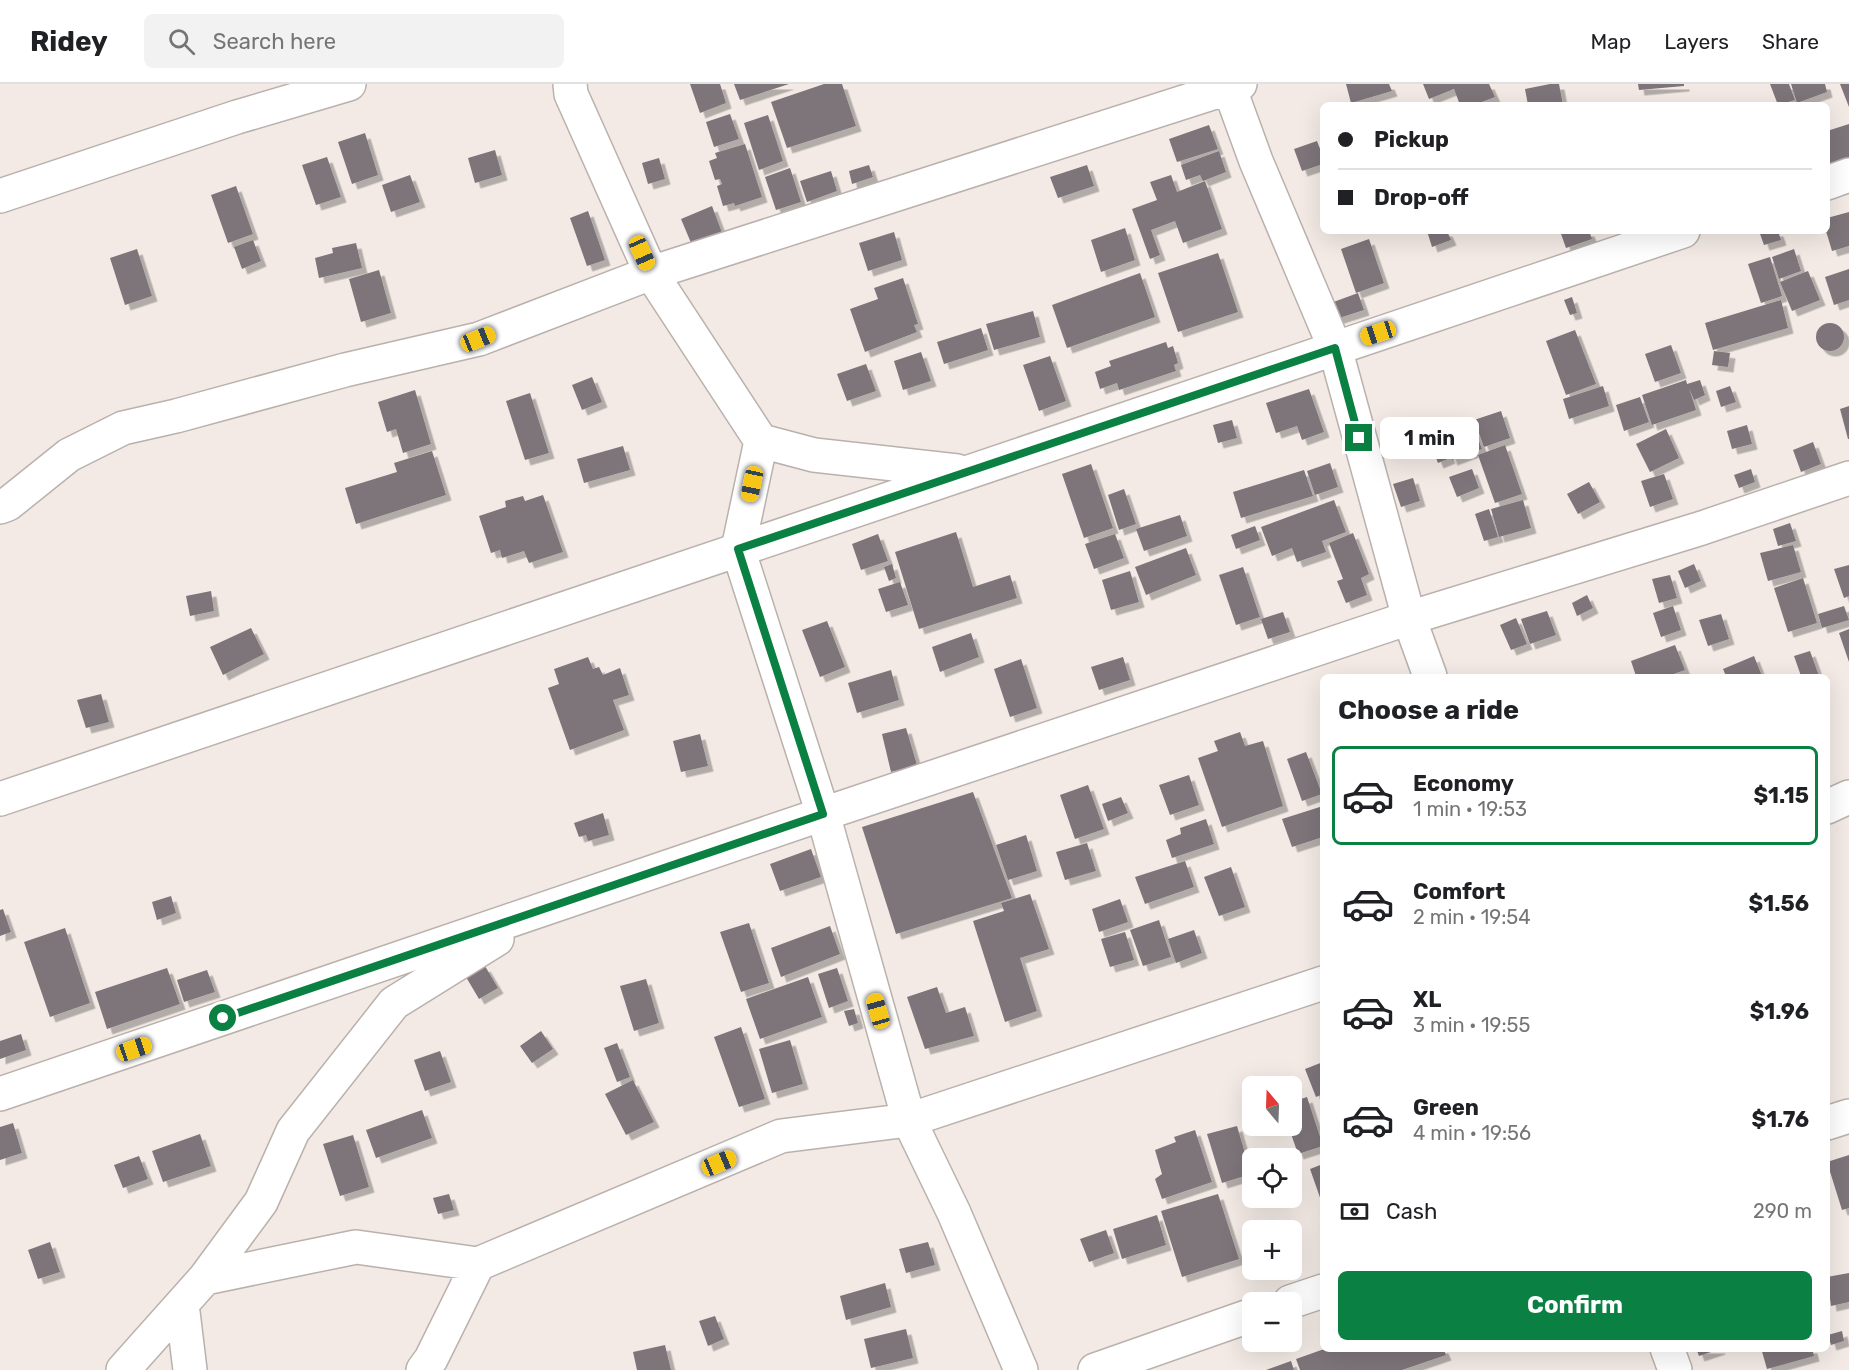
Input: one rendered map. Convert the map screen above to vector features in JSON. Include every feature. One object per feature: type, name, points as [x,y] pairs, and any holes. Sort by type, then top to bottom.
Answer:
[{"type":"street","points":[[0,196],[237,117],[349,84]]},
{"type":"street","points":[[570,84],[571,94],[651,273],[761,441],[814,455],[966,472]]},
{"type":"street","points":[[0,507],[8,504],[69,455],[123,428],[345,370],[478,339],[651,273],[1232,85],[1256,161],[1335,348],[1409,618],[1429,674]]},
{"type":"street","points":[[1830,182],[1849,175]]},
{"type":"street","points":[[0,799],[1674,234]]},
{"type":"street","points":[[761,441],[738,549],[823,814],[909,1120],[954,1213],[1021,1370]]},
{"type":"street","points":[[0,1094],[823,814],[1409,618],[1702,528],[1849,478]]},
{"type":"street","points":[[123,1370],[205,1278],[261,1202],[293,1131],[394,1003],[526,920],[823,814],[962,774]]},
{"type":"street","points":[[1830,806],[1849,797]]},
{"type":"street","points":[[205,1278],[356,1247],[478,1264],[781,1136],[909,1120],[1320,984]]},
{"type":"street","points":[[1830,1122],[1849,1116]]},
{"type":"street","points":[[429,1366],[478,1264]]},
{"type":"street","points":[[1302,1298],[1320,1292]]},
{"type":"street","points":[[182,1304],[190,1370]]},
{"type":"street","points":[[1095,1370],[1242,1319]]},
{"type":"street","points":[[1668,1352],[1675,1370]]},
{"type":"building","points":[[690,84],[720,84],[726,103],[700,113]]},
{"type":"building","points":[[734,84],[789,84],[740,100]]},
{"type":"building","points":[[824,84],[842,84],[856,126],[787,148],[771,102]]},
{"type":"building","points":[[1346,84],[1389,84],[1392,91],[1354,102],[1351,102]]},
{"type":"building","points":[[1423,84],[1489,84],[1495,97],[1482,102],[1459,102],[1454,89],[1429,99]]},
{"type":"building","points":[[1559,84],[1562,102],[1527,102],[1525,89]]},
{"type":"building","points":[[1638,84],[1684,84],[1684,86],[1639,90]]},
{"type":"building","points":[[1770,84],[1789,84],[1795,100],[1777,102]]},
{"type":"building","points":[[1791,84],[1825,84],[1827,92],[1797,102]]},
{"type":"building","points":[[1840,84],[1849,84],[1849,107]]},
{"type":"building","points":[[730,114],[739,139],[714,147],[706,122]]},
{"type":"building","points":[[768,115],[783,161],[759,170],[744,123]]},
{"type":"building","points":[[1849,124],[1849,165],[1830,170],[1830,130]]},
{"type":"building","points":[[1209,125],[1218,149],[1177,162],[1169,139]]},
{"type":"building","points":[[365,133],[378,175],[352,184],[338,142]]},
{"type":"building","points":[[1317,141],[1320,149],[1320,165],[1302,171],[1294,149]]},
{"type":"building","points":[[745,144],[762,197],[735,206],[734,203],[723,206],[717,186],[722,184],[720,179],[715,180],[709,161],[717,158],[715,153]]},
{"type":"building","points":[[495,150],[502,175],[475,183],[468,158]]},
{"type":"building","points":[[1219,151],[1226,172],[1203,181],[1200,175],[1186,180],[1181,165]]},
{"type":"building","points":[[327,157],[341,197],[316,205],[302,165]]},
{"type":"building","points":[[659,158],[665,179],[648,184],[642,163]]},
{"type":"building","points":[[869,165],[873,177],[852,184],[849,171]]},
{"type":"building","points":[[1087,165],[1094,186],[1058,198],[1050,177]]},
{"type":"building","points":[[790,168],[801,202],[776,210],[765,177]]},
{"type":"building","points":[[831,171],[837,191],[807,202],[800,181]]},
{"type":"building","points":[[410,175],[420,202],[391,212],[382,185]]},
{"type":"building","points":[[1171,175],[1177,192],[1205,181],[1222,229],[1183,243],[1175,221],[1151,230],[1160,255],[1150,259],[1132,209],[1157,200],[1150,182]]},
{"type":"building","points":[[236,186],[253,234],[228,243],[211,195]]},
{"type":"building","points":[[712,206],[724,238],[694,250],[681,219]]},
{"type":"building","points":[[588,211],[605,260],[587,266],[570,218]]},
{"type":"building","points":[[1849,212],[1849,246],[1832,251],[1827,234],[1830,234],[1830,217]]},
{"type":"building","points":[[1125,228],[1135,260],[1101,272],[1091,240]]},
{"type":"building","points":[[894,232],[902,260],[868,271],[859,243]]},
{"type":"building","points":[[1428,234],[1448,234],[1451,240],[1432,247]]},
{"type":"building","points":[[1561,234],[1590,234],[1592,239],[1566,248]]},
{"type":"building","points":[[1760,234],[1779,234],[1781,240],[1764,245]]},
{"type":"building","points":[[1369,239],[1384,283],[1356,293],[1341,249]]},
{"type":"building","points":[[253,240],[261,261],[242,269],[234,247]]},
{"type":"building","points":[[356,243],[362,268],[319,278],[315,258],[333,253],[332,248]]},
{"type":"building","points":[[137,249],[152,296],[125,305],[110,258]]},
{"type":"building","points":[[1794,249],[1801,271],[1779,279],[1772,257]]},
{"type":"building","points":[[1218,253],[1238,312],[1178,332],[1158,273]]},
{"type":"building","points":[[1770,257],[1782,296],[1761,303],[1748,264]]},
{"type":"building","points":[[1849,269],[1849,300],[1834,305],[1825,277]]},
{"type":"building","points":[[379,270],[391,313],[361,322],[349,279]]},
{"type":"building","points":[[1808,271],[1820,300],[1792,311],[1780,282]]},
{"type":"building","points":[[1140,273],[1155,317],[1067,348],[1052,305]]},
{"type":"building","points":[[903,278],[918,324],[914,325],[917,332],[865,352],[850,309],[878,299],[874,288]]},
{"type":"building","points":[[1358,293],[1364,310],[1333,320],[1328,304]]},
{"type":"building","points":[[1572,297],[1577,313],[1570,315],[1564,300]]},
{"type":"building","points":[[1781,300],[1788,328],[1713,350],[1705,323]]},
{"type":"building","points":[[1033,311],[1040,337],[994,350],[986,324]]},
{"type":"building","points":[[1830,323],[1840,327],[1844,337],[1840,347],[1830,351],[1820,347],[1816,337],[1820,327]]},
{"type":"building","points":[[981,328],[988,350],[944,364],[937,342]]},
{"type":"building","points":[[1575,330],[1596,384],[1566,395],[1546,341]]},
{"type":"building","points":[[1166,342],[1168,348],[1173,346],[1178,363],[1174,365],[1176,371],[1119,390],[1117,383],[1100,389],[1095,372],[1111,366],[1109,361]]},
{"type":"building","points":[[1671,345],[1681,373],[1655,382],[1645,354]]},
{"type":"building","points":[[1714,351],[1730,353],[1728,367],[1712,365]]},
{"type":"building","points":[[921,352],[931,381],[903,390],[894,361]]},
{"type":"building","points":[[1050,356],[1066,401],[1039,411],[1023,365]]},
{"type":"building","points":[[866,364],[876,391],[847,401],[837,374]]},
{"type":"building","points":[[592,377],[602,402],[582,410],[572,385]]},
{"type":"building","points":[[1686,380],[1687,384],[1700,380],[1705,395],[1694,400],[1689,388],[1696,410],[1652,425],[1642,395]]},
{"type":"building","points":[[1603,386],[1609,406],[1569,419],[1563,399]]},
{"type":"building","points":[[1730,386],[1736,402],[1721,407],[1716,391]]},
{"type":"building","points":[[1309,389],[1324,432],[1302,440],[1297,426],[1276,433],[1266,403]]},
{"type":"building","points":[[415,390],[431,444],[403,453],[396,429],[387,432],[378,402]]},
{"type":"building","points":[[530,393],[549,453],[525,460],[506,401]]},
{"type":"building","points":[[1640,397],[1649,422],[1624,431],[1616,405]]},
{"type":"building","points":[[1849,406],[1849,439],[1848,439],[1840,409]]},
{"type":"building","points":[[1501,411],[1510,438],[1484,447],[1474,420]]},
{"type":"building","points":[[1232,420],[1237,438],[1218,443],[1213,425]]},
{"type":"building","points":[[1471,421],[1482,449],[1452,460],[1442,432]]},
{"type":"building","points":[[1747,425],[1752,444],[1732,449],[1727,431]]},
{"type":"building","points":[[1666,429],[1679,458],[1650,472],[1636,444]]},
{"type":"building","points":[[1441,433],[1450,458],[1438,463],[1428,438]]},
{"type":"building","points":[[1813,442],[1821,464],[1801,472],[1793,450]]},
{"type":"building","points":[[1505,445],[1522,494],[1495,503],[1478,455]]},
{"type":"building","points":[[623,446],[630,470],[584,483],[577,459]]},
{"type":"building","points":[[432,451],[446,495],[356,524],[345,488],[397,472],[394,463]]},
{"type":"building","points":[[1330,463],[1338,487],[1315,495],[1307,471]]},
{"type":"building","points":[[1091,464],[1113,528],[1084,538],[1062,474]]},
{"type":"building","points":[[1472,469],[1479,488],[1457,497],[1449,477]]},
{"type":"building","points":[[1751,469],[1755,482],[1739,488],[1734,475]]},
{"type":"building","points":[[1304,470],[1313,496],[1241,518],[1233,492]]},
{"type":"building","points":[[1664,474],[1673,499],[1650,507],[1641,481]]},
{"type":"building","points":[[1413,478],[1420,501],[1401,507],[1393,484]]},
{"type":"building","points":[[1589,482],[1600,502],[1578,514],[1567,494]]},
{"type":"building","points":[[1124,489],[1136,524],[1119,530],[1108,495]]},
{"type":"building","points":[[543,495],[563,552],[529,563],[524,551],[502,558],[500,550],[491,553],[479,516],[506,507],[505,501],[523,496],[525,501]]},
{"type":"building","points":[[1334,500],[1346,532],[1322,541],[1326,552],[1297,562],[1292,548],[1272,556],[1261,527]]},
{"type":"building","points":[[1523,500],[1531,528],[1499,537],[1491,509]]},
{"type":"building","points":[[1489,509],[1498,537],[1484,541],[1475,514]]},
{"type":"building","points":[[1180,515],[1187,536],[1144,551],[1136,529]]},
{"type":"building","points":[[1790,523],[1796,541],[1778,546],[1773,529]]},
{"type":"building","points":[[1255,526],[1260,540],[1236,549],[1231,535]]},
{"type":"building","points":[[956,532],[973,587],[1010,575],[1017,598],[919,629],[895,552]]},
{"type":"building","points":[[1353,533],[1369,574],[1361,578],[1367,595],[1346,603],[1337,581],[1343,579],[1329,543]]},
{"type":"building","points":[[878,534],[888,561],[861,570],[852,544]]},
{"type":"building","points":[[1115,534],[1124,558],[1094,569],[1085,544]]},
{"type":"building","points":[[1793,545],[1801,572],[1768,581],[1760,553]]},
{"type":"building","points":[[1186,548],[1196,575],[1146,595],[1135,567]]},
{"type":"building","points":[[892,564],[896,578],[889,581],[884,567]]},
{"type":"building","points":[[1694,564],[1701,581],[1685,588],[1678,571]]},
{"type":"building","points":[[1849,565],[1849,596],[1844,598],[1834,569]]},
{"type":"building","points":[[1243,567],[1260,617],[1236,625],[1219,575]]},
{"type":"building","points":[[1130,571],[1139,602],[1111,610],[1102,580]]},
{"type":"building","points":[[1670,575],[1677,598],[1659,603],[1652,579]]},
{"type":"building","points":[[1803,578],[1817,623],[1788,632],[1774,588]]},
{"type":"building","points":[[900,582],[908,605],[886,612],[878,589]]},
{"type":"building","points":[[211,591],[214,611],[190,616],[186,596]]},
{"type":"building","points":[[1587,595],[1593,608],[1577,616],[1572,603]]},
{"type":"building","points":[[1673,606],[1681,630],[1661,637],[1653,613]]},
{"type":"building","points":[[1844,606],[1849,620],[1822,628],[1818,614]]},
{"type":"building","points":[[1547,611],[1556,635],[1530,644],[1521,619]]},
{"type":"building","points":[[1283,612],[1290,632],[1268,639],[1261,619]]},
{"type":"building","points":[[1721,614],[1729,639],[1708,646],[1699,620]]},
{"type":"building","points":[[1516,618],[1527,644],[1511,650],[1500,625]]},
{"type":"building","points":[[827,621],[845,667],[820,677],[802,630]]},
{"type":"building","points":[[251,628],[264,654],[223,675],[210,647]]},
{"type":"building","points":[[1849,629],[1849,662],[1839,633]]},
{"type":"building","points":[[971,633],[979,657],[940,672],[932,647]]},
{"type":"building","points":[[1675,645],[1685,670],[1674,674],[1635,674],[1631,661]]},
{"type":"building","points":[[1810,651],[1818,674],[1800,674],[1794,656]]},
{"type":"building","points":[[1754,656],[1761,674],[1725,674],[1723,669]]},
{"type":"building","points":[[588,657],[593,669],[599,667],[603,675],[620,668],[629,695],[613,700],[624,730],[570,750],[548,688],[559,684],[554,669]]},
{"type":"building","points":[[1123,657],[1130,680],[1099,690],[1091,667]]},
{"type":"building","points":[[1021,659],[1037,708],[1010,717],[994,669]]},
{"type":"building","points":[[891,670],[899,700],[857,713],[848,683]]},
{"type":"building","points":[[101,694],[109,722],[86,728],[77,700]]},
{"type":"building","points":[[906,728],[917,765],[891,772],[882,734]]},
{"type":"building","points":[[1240,732],[1245,746],[1263,741],[1283,806],[1222,827],[1198,758],[1218,751],[1214,741]]},
{"type":"building","points":[[700,734],[708,766],[681,772],[673,741]]},
{"type":"building","points":[[1306,752],[1320,789],[1320,795],[1302,801],[1287,759]]},
{"type":"building","points":[[1189,775],[1199,805],[1170,815],[1159,785]]},
{"type":"building","points":[[1088,785],[1104,829],[1075,839],[1060,795]]},
{"type":"building","points":[[973,792],[1012,898],[896,934],[862,827]]},
{"type":"building","points":[[1121,797],[1128,813],[1108,821],[1102,804]]},
{"type":"building","points":[[1320,807],[1320,838],[1292,847],[1282,819]]},
{"type":"building","points":[[603,813],[609,835],[588,841],[586,835],[579,837],[574,823]]},
{"type":"building","points":[[1206,819],[1214,844],[1172,858],[1166,840],[1181,834],[1180,828]]},
{"type":"building","points":[[1026,835],[1037,871],[1008,880],[996,845]]},
{"type":"building","points":[[1087,843],[1096,871],[1065,880],[1056,852]]},
{"type":"building","points":[[811,849],[821,877],[780,891],[770,864]]},
{"type":"building","points":[[1185,861],[1194,887],[1145,904],[1135,877]]},
{"type":"building","points":[[1231,867],[1245,907],[1219,916],[1204,877]]},
{"type":"building","points":[[1030,894],[1049,949],[1020,958],[1037,1011],[1005,1022],[973,921],[1004,911],[1001,903]]},
{"type":"building","points":[[171,896],[176,913],[157,920],[152,902]]},
{"type":"building","points":[[1120,899],[1128,922],[1099,932],[1092,909]]},
{"type":"building","points":[[3,909],[11,932],[0,936],[0,910]]},
{"type":"building","points":[[1159,920],[1171,957],[1143,966],[1130,930]]},
{"type":"building","points":[[749,923],[769,983],[741,992],[720,932]]},
{"type":"building","points":[[830,926],[840,954],[781,977],[771,948]]},
{"type":"building","points":[[65,928],[90,1003],[50,1017],[24,942]]},
{"type":"building","points":[[1194,930],[1202,953],[1176,963],[1168,939]]},
{"type":"building","points":[[1125,932],[1134,960],[1110,967],[1101,939]]},
{"type":"building","points":[[485,966],[498,988],[479,999],[466,977]]},
{"type":"building","points":[[167,968],[180,1004],[107,1029],[95,992]]},
{"type":"building","points":[[837,968],[848,1001],[829,1008],[818,974]]},
{"type":"building","points":[[207,970],[215,992],[184,1002],[177,980]]},
{"type":"building","points":[[808,977],[822,1017],[760,1039],[746,999]]},
{"type":"building","points":[[646,979],[659,1023],[634,1031],[620,986]]},
{"type":"building","points":[[937,987],[946,1013],[965,1007],[974,1036],[925,1049],[907,997]]},
{"type":"building","points":[[854,1009],[858,1023],[849,1026],[844,1011]]},
{"type":"building","points":[[741,1027],[765,1099],[739,1107],[714,1037]]},
{"type":"building","points":[[541,1031],[553,1049],[532,1063],[520,1046]]},
{"type":"building","points":[[21,1034],[26,1050],[0,1059],[0,1041]]},
{"type":"building","points":[[790,1040],[803,1084],[772,1093],[759,1049]]},
{"type":"building","points":[[617,1043],[630,1077],[617,1082],[604,1048]]},
{"type":"building","points":[[440,1051],[451,1082],[425,1091],[414,1060]]},
{"type":"building","points":[[1320,1063],[1320,1095],[1316,1097],[1305,1069]]},
{"type":"building","points":[[633,1080],[654,1122],[626,1135],[605,1094]]},
{"type":"building","points":[[1307,1097],[1320,1137],[1320,1147],[1302,1153],[1302,1148],[1296,1148],[1292,1136],[1302,1136],[1302,1099]]},
{"type":"building","points":[[422,1110],[432,1138],[376,1158],[366,1130]]},
{"type":"building","points":[[13,1123],[22,1153],[0,1160],[0,1127]]},
{"type":"building","points":[[1237,1126],[1243,1148],[1242,1177],[1222,1183],[1207,1134]]},
{"type":"building","points":[[1195,1130],[1212,1182],[1162,1199],[1155,1179],[1162,1174],[1155,1150],[1176,1142],[1174,1137]]},
{"type":"building","points":[[200,1134],[211,1166],[163,1182],[152,1151]]},
{"type":"building","points":[[353,1135],[369,1187],[340,1196],[323,1144]]},
{"type":"building","points":[[1849,1155],[1849,1208],[1842,1210],[1830,1172],[1830,1161]]},
{"type":"building","points":[[139,1156],[148,1179],[123,1188],[114,1165]]},
{"type":"building","points":[[1320,1165],[1320,1197],[1310,1169]]},
{"type":"building","points":[[449,1194],[454,1210],[438,1214],[433,1198]]},
{"type":"building","points":[[1218,1194],[1239,1259],[1182,1277],[1161,1211]]},
{"type":"building","points":[[1157,1215],[1166,1245],[1122,1259],[1113,1229]]},
{"type":"building","points":[[1106,1230],[1114,1253],[1089,1262],[1080,1239]]},
{"type":"building","points":[[50,1242],[60,1272],[38,1279],[28,1250]]},
{"type":"building","points":[[928,1242],[935,1265],[906,1273],[899,1249]]},
{"type":"building","points":[[1849,1273],[1849,1302],[1831,1306],[1830,1276]]},
{"type":"building","points":[[885,1283],[891,1307],[846,1320],[840,1296]]},
{"type":"building","points":[[715,1316],[724,1339],[708,1346],[699,1321]]},
{"type":"building","points":[[906,1329],[913,1358],[871,1368],[864,1339]]},
{"type":"building","points":[[1842,1331],[1844,1341],[1831,1345],[1830,1334]]},
{"type":"building","points":[[665,1345],[671,1370],[637,1370],[633,1352]]},
{"type":"building","points":[[1320,1350],[1445,1352],[1446,1355],[1402,1370],[1300,1370],[1296,1359]]},
{"type":"building","points":[[1698,1352],[1711,1352],[1699,1356]]},
{"type":"building","points":[[1762,1352],[1813,1352],[1814,1356],[1767,1369]]},
{"type":"building","points":[[1291,1361],[1294,1370],[1266,1370]]},
{"type":"route","points":[[223,1018],[823,814],[738,549],[1335,348],[1359,438]]}]
